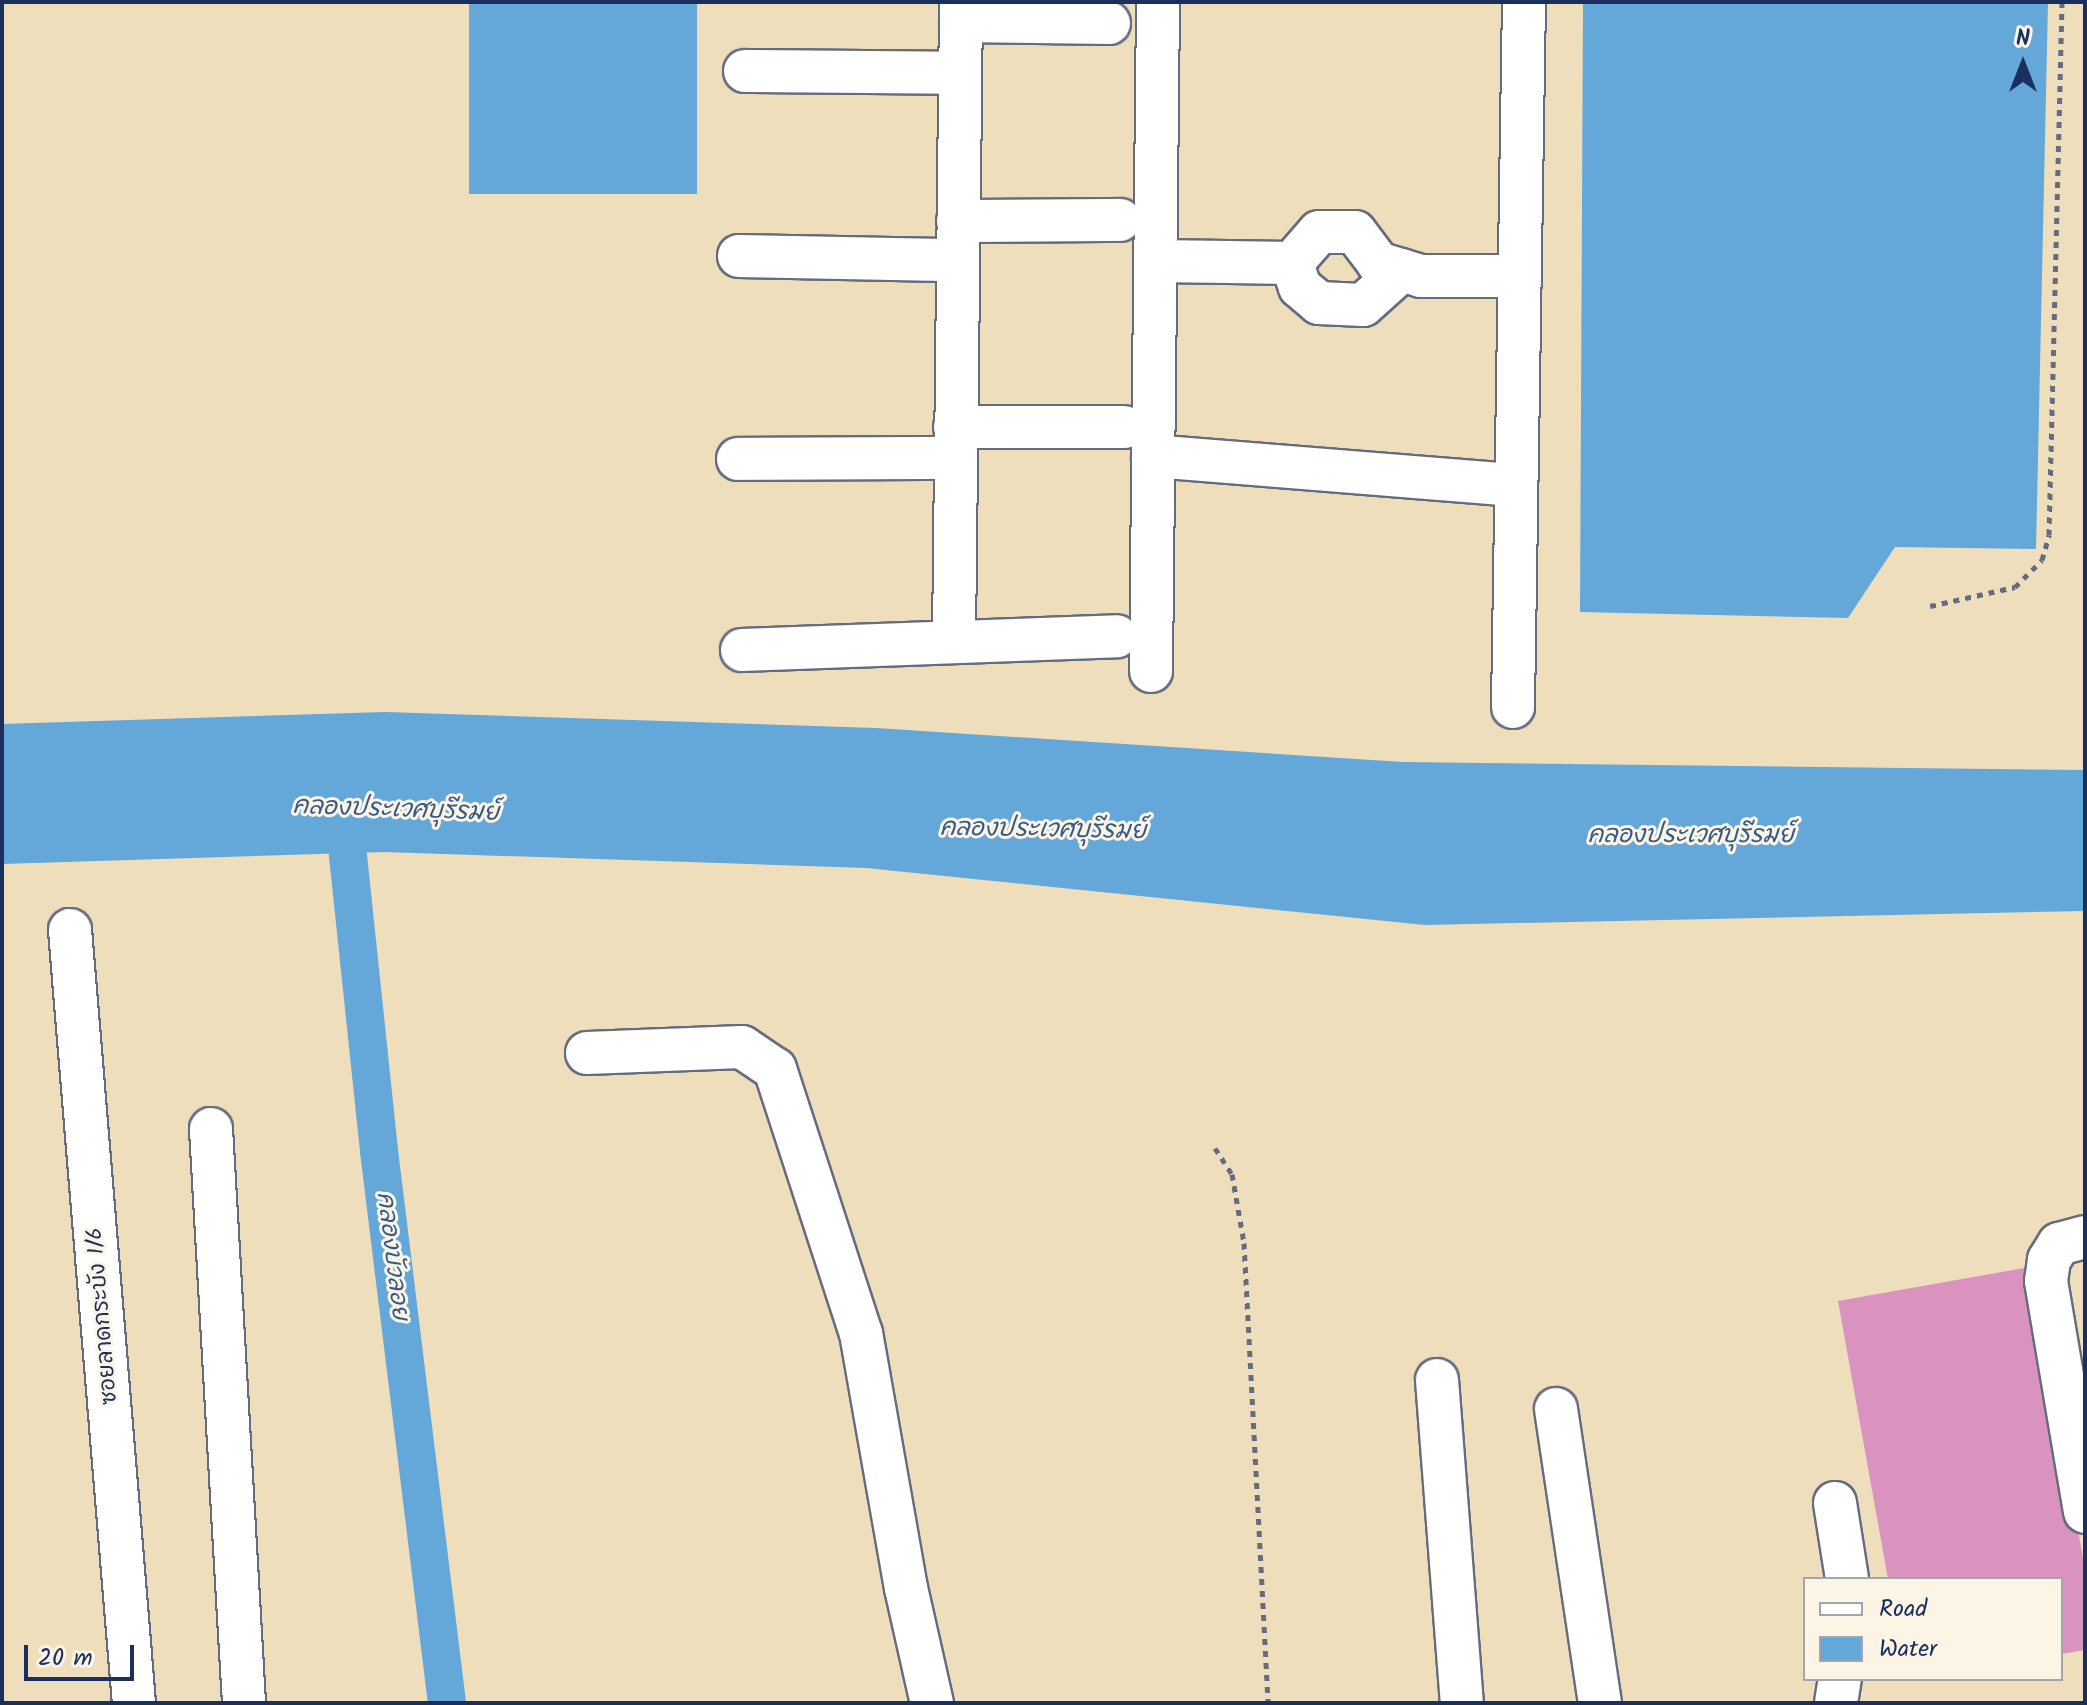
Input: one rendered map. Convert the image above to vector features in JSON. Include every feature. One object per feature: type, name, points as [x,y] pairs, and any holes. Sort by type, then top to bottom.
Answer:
[{"type":"street","points":[[1151,671],[1139,442],[1155,261],[1158,2]]},
{"type":"street","points":[[1513,707],[1524,2]]},
{"type":"street","points":[[954,641],[961,12],[1109,23]]},
{"type":"street","points":[[745,71],[960,73]]},
{"type":"street","points":[[739,256],[958,240],[1120,220]]},
{"type":"street","points":[[1155,261],[1292,263],[1319,232],[1355,232],[1378,263],[1421,276],[1520,276]]},
{"type":"street","points":[[1292,263],[1300,287],[1319,303],[1363,305],[1402,270]]},
{"type":"street","points":[[738,459],[954,443],[1139,442],[1516,485]]},
{"type":"street","points":[[742,650],[1117,636]]},
{"type":"street","name":"ซอยลาดกระบัง 1/6","points":[[70,930],[134,1703]]},
{"type":"street","points":[[587,1053],[742,1047],[775,1069],[861,1333],[906,1588],[932,1703]]},
{"type":"street","points":[[211,1129],[244,1703]]},
{"type":"street","points":[[2085,1237],[2059,1244],[2049,1260],[2046,1281],[2085,1512]]},
{"type":"street","points":[[1437,1380],[1462,1703]]},
{"type":"street","points":[[1556,1409],[1600,1703]]},
{"type":"street","points":[[1835,1503],[1847,1577]]},
{"type":"street","points":[[1836,1703],[1840,1681]]},
{"type":"path","points":[[1930,606],[2015,587],[2042,560],[2049,535],[2062,2]]},
{"type":"path","points":[[1215,1148],[1232,1174],[1244,1243],[1268,1703]]},
{"type":"water","points":[[469,2],[697,2],[697,194],[469,194]]},
{"type":"water","points":[[1583,2],[2048,2],[2036,549],[1895,547],[1848,618],[1580,612]]},
{"type":"water","name":"คลองประเวศบุรีรมย์","points":[[385,712],[876,728],[1403,762],[2085,770],[2085,911],[1425,925],[866,868],[384,852],[2,864],[2,724]]},
{"type":"building","points":[[2030,1267],[2085,1569],[2085,1650],[2063,1654],[2063,1577],[1888,1577],[1838,1301]]},
{"type":"waterway","name":"คลองบัวลอย","points":[[343,808],[379,1151],[447,1703]]}]
